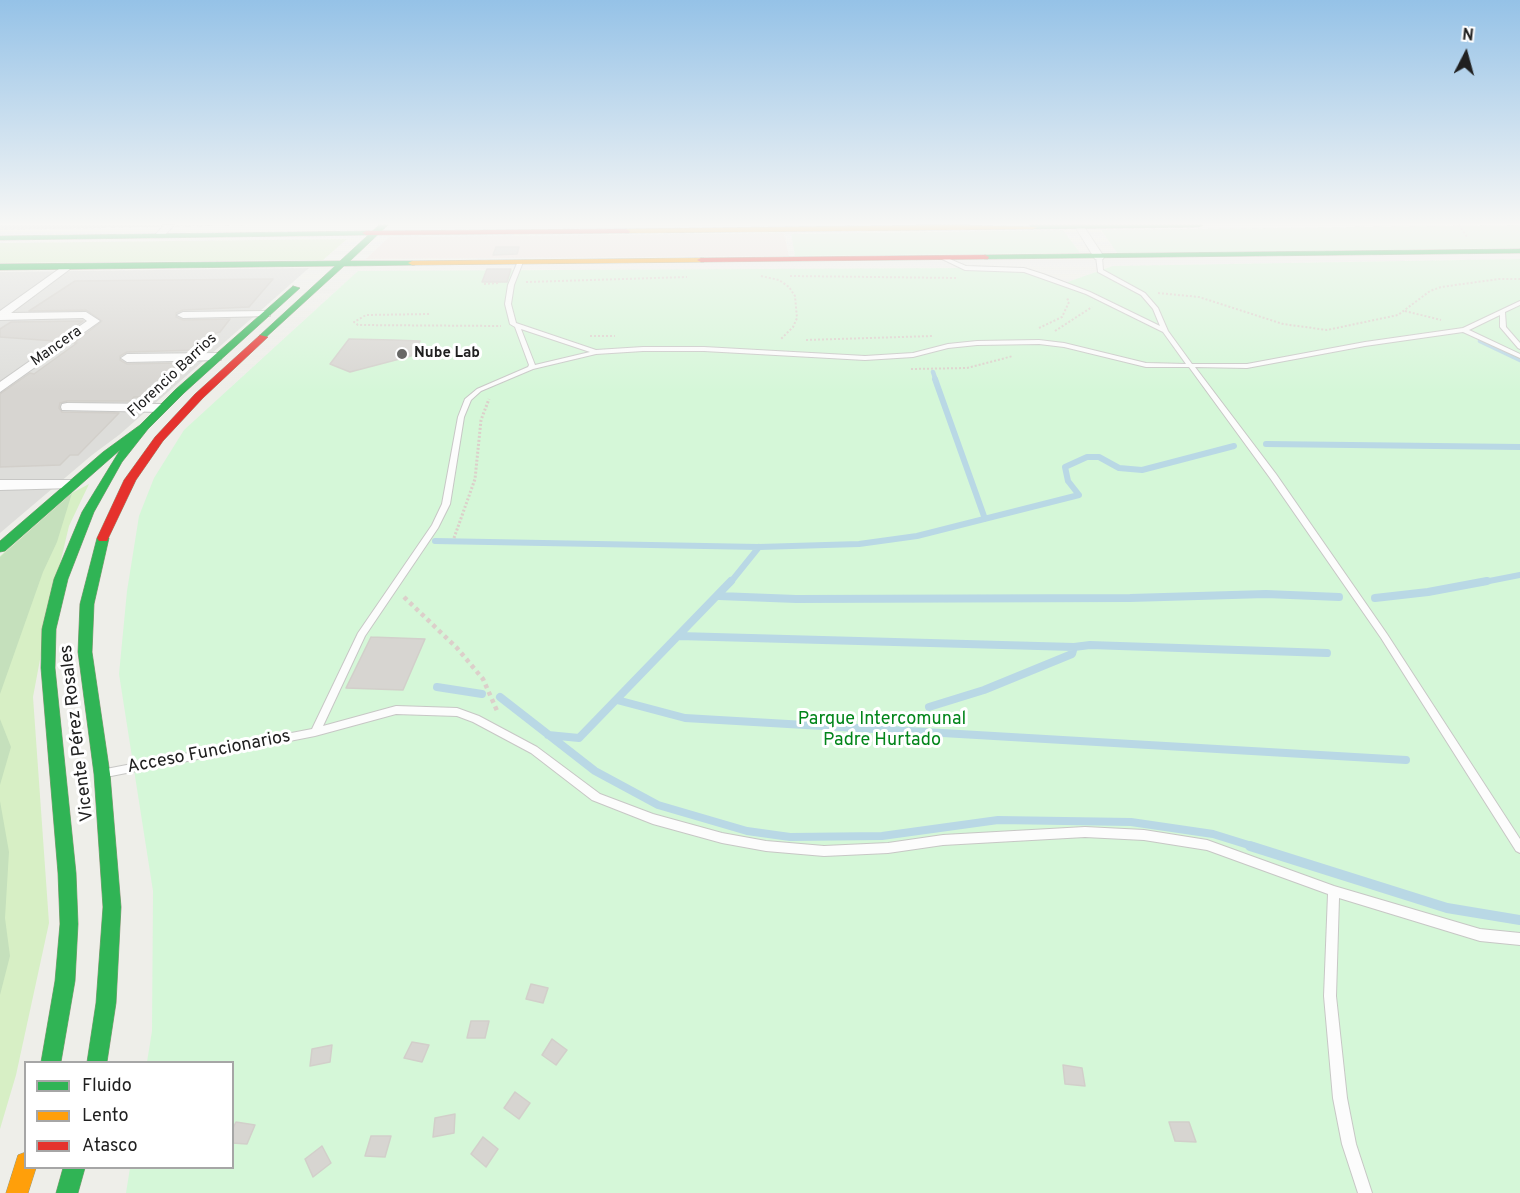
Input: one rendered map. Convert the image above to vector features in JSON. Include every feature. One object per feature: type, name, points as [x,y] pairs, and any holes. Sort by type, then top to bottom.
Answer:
[{"type":"main road","name":"Florencio Barrios","points":[[0,548],[107,454],[144,427],[162,408],[303,281]]},
{"type":"main road","name":"Florencio Barrios","points":[[200,396],[325,281]]},
{"type":"main road","name":"Vicente Pérez Rosales","points":[[97,1061],[107,993],[112,907],[102,774],[85,652],[86,616],[91,577],[107,525],[129,480],[159,439],[200,396]]},
{"type":"main road","name":"Vicente Pérez Rosales","points":[[51,1061],[65,981],[69,924],[68,873],[48,668],[49,629],[61,579],[88,512],[117,461],[144,427]]},
{"type":"main road","points":[[17,1193],[24,1169]]},
{"type":"main road","points":[[67,1193],[73,1169]]},
{"type":"street","points":[[0,317],[49,281]]},
{"type":"street","points":[[0,300],[24,300]]},
{"type":"street","points":[[183,315],[266,314]]},
{"type":"street","name":"Mancera","points":[[0,317],[86,315],[94,321],[0,388]]},
{"type":"street","points":[[127,358],[218,357]]},
{"type":"street","points":[[66,407],[162,408]]},
{"type":"street","points":[[0,485],[72,484]]},
{"type":"lane","points":[[1054,281],[1088,293],[1165,331]]},
{"type":"lane","points":[[1118,281],[1143,294],[1156,309],[1165,331],[1273,476],[1384,636],[1520,848]]},
{"type":"lane","points":[[512,283],[508,304],[513,324],[596,352]]},
{"type":"lane","points":[[315,732],[362,635],[435,526],[446,504],[461,417],[468,399],[479,390],[531,368],[596,352],[635,349],[704,349],[865,358],[913,355],[948,346],[967,344],[1039,342],[1064,345],[1146,366],[1193,368],[1247,366],[1365,344],[1464,330],[1520,303]]},
{"type":"lane","points":[[1503,313],[1503,327],[1520,347]]},
{"type":"lane","points":[[517,326],[532,365],[531,368]]},
{"type":"lane","points":[[1464,330],[1520,356]]},
{"type":"lane","name":"Acceso Funcionarios","points":[[102,774],[315,732],[396,710],[457,712],[476,719],[534,750],[596,797],[653,819],[722,838],[766,846],[824,851],[888,848],[943,840],[1085,832],[1144,836],[1207,846],[1334,891],[1480,935],[1520,939]]},
{"type":"lane","points":[[1334,891],[1330,996],[1338,1075],[1349,1144],[1365,1193]]},
{"type":"path","points":[[484,284],[583,281]]},
{"type":"path","points":[[780,281],[789,287],[795,296],[797,318],[793,327],[780,340],[791,340]]},
{"type":"path","points":[[1143,294],[1167,293],[1198,297],[1283,324],[1327,330],[1398,315],[1430,291],[1441,287],[1487,281]]},
{"type":"path","points":[[1031,331],[1050,325],[1062,317],[1069,302],[1065,295],[1088,293]]},
{"type":"path","points":[[905,369],[967,368],[1014,356],[1102,300]]},
{"type":"path","points":[[429,314],[366,315],[354,322],[358,325],[517,326]]},
{"type":"path","points":[[802,340],[939,335]]},
{"type":"path","points":[[584,336],[619,336]]},
{"type":"path","points":[[453,538],[475,479],[481,420],[489,398]]},
{"type":"path","points":[[394,587],[457,648],[483,679],[508,736]]},
{"type":"shaded area","points":[[0,281],[295,281],[119,435],[0,533]]},
{"type":"green space","name":"Parque Intercomunal Padre Hurtado","points":[[347,281],[1051,281],[1062,284],[1071,281],[1520,281],[1520,1193],[126,1193],[130,1169],[234,1169],[234,1061],[147,1061],[152,1031],[153,891],[119,674],[127,591],[139,516],[154,478],[184,430]]},
{"type":"green space","points":[[89,484],[69,526],[50,606],[33,697],[49,923],[16,1075],[0,1129],[0,556],[72,493]]},
{"type":"green space","points":[[72,493],[57,542],[43,572],[0,694],[0,557]]},
{"type":"green space","points":[[0,719],[11,747],[0,785]]},
{"type":"green space","points":[[0,801],[9,852],[5,918],[10,956],[0,995]]},
{"type":"building","points":[[75,281],[272,281],[249,307],[183,310],[176,313],[176,317],[183,320],[230,319],[220,332],[212,334],[198,350],[127,352],[120,356],[120,360],[127,364],[178,363],[165,380],[160,380],[144,397],[134,397],[131,401],[67,401],[60,403],[59,408],[62,412],[119,413],[78,455],[70,455],[60,465],[0,467],[0,394],[30,373],[34,374],[77,343],[74,343],[102,321],[86,310],[29,311]]},
{"type":"building","points":[[483,281],[507,281],[507,282]]},
{"type":"building","points":[[83,321],[55,341],[0,337],[0,329],[11,322]]},
{"type":"building","name":"Nube Lab","points":[[349,339],[420,341],[411,356],[350,372],[330,364]]},
{"type":"building","points":[[371,637],[425,639],[403,690],[346,688]]},
{"type":"building","points":[[531,984],[548,988],[543,1003],[526,999]]},
{"type":"building","points":[[471,1021],[489,1021],[485,1038],[467,1038]]},
{"type":"building","points":[[552,1039],[567,1050],[556,1065],[542,1055]]},
{"type":"building","points":[[412,1042],[429,1045],[422,1062],[404,1058]]},
{"type":"building","points":[[332,1045],[330,1062],[310,1066],[312,1049]]},
{"type":"building","points":[[1063,1065],[1082,1068],[1085,1086],[1065,1084]]},
{"type":"building","points":[[515,1092],[530,1103],[519,1119],[504,1108]]},
{"type":"building","points":[[455,1114],[454,1133],[433,1137],[435,1118]]},
{"type":"building","points":[[236,1122],[255,1125],[247,1144],[234,1143]]},
{"type":"building","points":[[1169,1122],[1189,1122],[1196,1142],[1175,1141]]},
{"type":"building","points":[[371,1136],[391,1136],[385,1157],[365,1156]]},
{"type":"building","points":[[483,1137],[498,1149],[486,1167],[471,1154]]},
{"type":"building","points":[[322,1146],[331,1163],[313,1177],[305,1159]]},
{"type":"waterway","points":[[1480,341],[1520,360]]},
{"type":"waterway","points":[[933,372],[936,381]]},
{"type":"waterway","points":[[935,379],[985,519]]},
{"type":"waterway","points":[[1266,444],[1520,447]]},
{"type":"waterway","points":[[985,519],[1079,495],[1068,481],[1065,467],[1087,457],[1099,457],[1119,468],[1142,470],[1234,446]]},
{"type":"waterway","points":[[759,547],[859,544],[917,536],[985,519]]},
{"type":"waterway","points":[[435,541],[759,547]]},
{"type":"waterway","points":[[730,583],[759,547]]},
{"type":"waterway","points":[[1479,583],[1520,575]]},
{"type":"waterway","points":[[549,735],[579,738],[731,581]]},
{"type":"waterway","points":[[1375,598],[1428,592],[1487,581]]},
{"type":"waterway","points":[[719,596],[796,599],[1130,598],[1266,594],[1339,597]]},
{"type":"waterway","points":[[679,636],[1074,647]]},
{"type":"waterway","points":[[1074,647],[1090,645],[1327,653]]},
{"type":"waterway","points":[[929,707],[984,690],[1072,654],[1074,647]]},
{"type":"waterway","points":[[437,687],[482,694]]},
{"type":"waterway","points":[[500,697],[549,735]]},
{"type":"waterway","points":[[617,700],[685,718],[1406,760]]},
{"type":"waterway","points":[[549,735],[595,771],[658,805],[747,831],[790,837],[882,836],[998,820],[1131,822],[1213,834],[1255,847]]},
{"type":"waterway","points":[[1250,846],[1447,908],[1520,920]]},
{"type":"traffic: fast","points":[[263,337],[324,281]]},
{"type":"traffic: fast","points":[[0,548],[107,454],[144,427],[180,391],[296,288]]},
{"type":"traffic: fast","points":[[51,1061],[65,981],[69,924],[67,873],[48,668],[49,629],[61,579],[88,512],[117,461],[144,427]]},
{"type":"traffic: fast","points":[[97,1061],[106,1003],[112,907],[102,774],[85,652],[87,604],[103,538]]},
{"type":"traffic: fast","points":[[67,1193],[74,1169]]},
{"type":"traffic: slow","points":[[17,1193],[24,1169]]},
{"type":"traffic: jam","points":[[103,538],[130,480],[159,439],[199,396],[263,337]]},
{"type":"place","name":"Nube Lab","points":[[402,354]]}]
